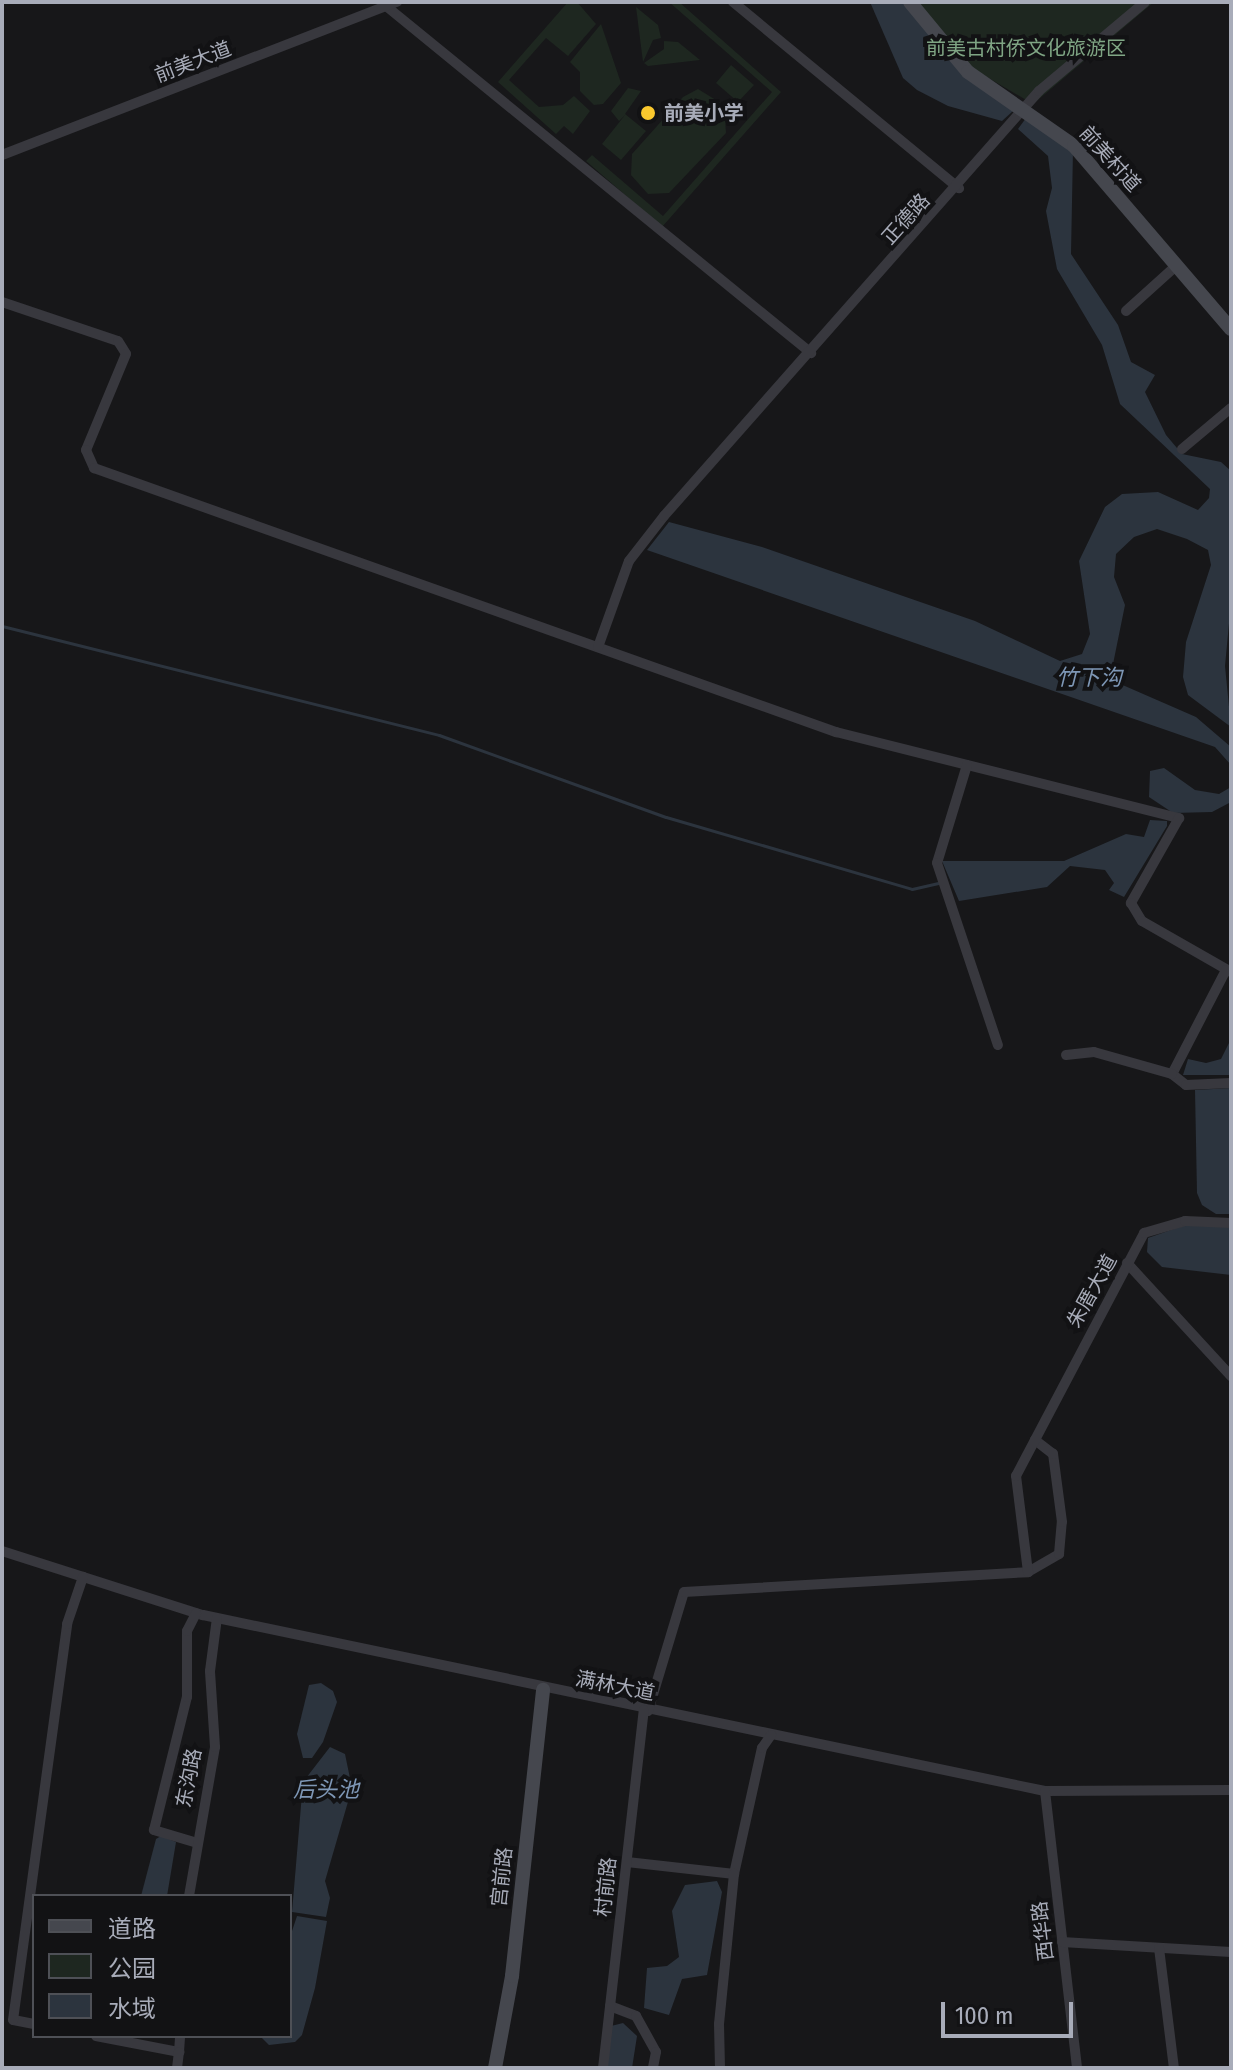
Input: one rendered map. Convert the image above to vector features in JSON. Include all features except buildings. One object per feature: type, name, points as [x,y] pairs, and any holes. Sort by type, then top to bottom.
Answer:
[{"type":"street","points":[[733,2],[959,188]]},
{"type":"street","name":"前美村道","points":[[910,2],[968,72],[1025,107],[1074,146],[1231,329]]},
{"type":"street","name":"正德路","points":[[598,647],[629,561],[959,188],[1025,107],[1145,2]]},
{"type":"street","points":[[392,4],[811,353]]},
{"type":"street","name":"前美大道","points":[[2,155],[392,4]]},
{"type":"street","points":[[1126,311],[1177,265]]},
{"type":"street","points":[[2,302],[118,341],[126,354],[86,450],[94,468],[836,732],[1179,818],[1131,903],[1142,921],[1228,971],[1172,1074]]},
{"type":"street","points":[[1182,449],[1231,408]]},
{"type":"street","points":[[967,765],[937,863],[998,1045]]},
{"type":"street","points":[[1066,1055],[1094,1052],[1172,1074],[1186,1085],[1231,1083]]},
{"type":"street","name":"朱厝大道","points":[[1028,1572],[1016,1476],[1144,1233],[1185,1221],[1231,1223]]},
{"type":"street","points":[[1127,1263],[1231,1376]]},
{"type":"street","points":[[1028,1572],[1059,1554],[1062,1522],[1053,1454],[1034,1443]]},
{"type":"street","name":"满林大道","points":[[2,1551],[217,1618],[543,1690],[1045,1791],[1231,1790]]},
{"type":"street","name":"村前路","points":[[603,2068],[646,1710],[684,1592],[1028,1572]]},
{"type":"street","points":[[34,1894],[67,1624],[83,1577]]},
{"type":"street","points":[[194,1842],[154,1830],[187,1697],[187,1631],[196,1613]]},
{"type":"street","name":"东沟路","points":[[189,1894],[194,1842],[215,1747],[210,1671],[217,1618]]},
{"type":"street","name":"宫前路","points":[[495,2068],[512,1976],[543,1690]]},
{"type":"street","points":[[720,2068],[719,2024],[734,1874],[762,1748],[771,1735]]},
{"type":"street","name":"西华路","points":[[1045,1791],[1077,2068]]},
{"type":"street","points":[[627,1862],[734,1874]]},
{"type":"street","points":[[32,1914],[29,1939],[7,2019],[32,2024]]},
{"type":"street","points":[[1062,1942],[1231,1952]]},
{"type":"street","points":[[1159,1948],[1174,2068]]},
{"type":"street","points":[[610,2006],[636,2016],[656,2052],[653,2068]]},
{"type":"street","points":[[106,2038],[179,2052]]},
{"type":"street","points":[[177,2068],[180,2038]]},
{"type":"green space","points":[[568,2],[577,2],[596,24],[568,56],[546,38],[509,80],[539,107],[563,105],[574,96],[590,111],[573,134],[564,126],[556,134],[498,82]]},
{"type":"green space","points":[[669,2],[679,2],[781,92],[662,227],[586,161],[592,155],[663,216],[772,92]]},
{"type":"green space","name":"前美古村侨文化旅游区","points":[[915,2],[1154,2],[1033,104],[968,66]]},
{"type":"green space","points":[[636,7],[658,25],[661,38],[653,40],[643,62]]},
{"type":"green space","points":[[601,24],[621,83],[603,104],[594,105],[580,91],[580,72],[570,62]]},
{"type":"green space","points":[[664,41],[678,42],[700,60],[648,66],[644,63],[664,49]]},
{"type":"green space","points":[[731,65],[754,85],[738,102],[716,83]]},
{"type":"green space","points":[[628,88],[641,91],[625,114],[646,131],[621,160],[602,144],[625,115],[619,121],[611,111]]},
{"type":"green space","points":[[698,89],[724,105],[726,133],[669,193],[648,194],[631,175],[632,154],[683,97]]},
{"type":"water","points":[[870,2],[905,2],[1013,111],[1002,121],[948,106],[917,90],[903,78]]},
{"type":"water","name":"竹下沟","points":[[1026,118],[1073,150],[1071,254],[1118,325],[1131,362],[1155,375],[1145,392],[1166,435],[1182,454],[1221,462],[1231,471],[1231,602],[1225,666],[1231,727],[1188,695],[1183,677],[1186,642],[1211,565],[1208,550],[1187,539],[1157,529],[1134,537],[1116,554],[1114,577],[1125,605],[1112,669],[1118,683],[1196,717],[1231,747],[1231,765],[1215,747],[647,550],[669,522],[762,547],[975,621],[1060,661],[1082,654],[1090,634],[1079,561],[1105,507],[1122,494],[1158,492],[1198,510],[1209,498],[1210,489],[1120,404],[1102,345],[1057,269],[1046,211],[1052,188],[1048,156],[1018,129]]},
{"type":"water","points":[[1164,768],[1195,790],[1219,794],[1231,787],[1231,802],[1212,812],[1173,813],[1149,797],[1150,771]]},
{"type":"water","points":[[1150,820],[1167,821],[1167,826],[1124,897],[1109,890],[1114,883],[1105,870],[1070,866],[1047,887],[959,901],[942,861],[1064,861],[1126,834],[1144,837]]},
{"type":"water","points":[[1231,1039],[1231,1075],[1183,1075],[1188,1059],[1206,1063],[1221,1059]]},
{"type":"water","points":[[1231,1088],[1231,1214],[1216,1214],[1202,1205],[1197,1193],[1195,1090]]},
{"type":"water","points":[[1185,1225],[1231,1227],[1231,1275],[1162,1267],[1147,1252],[1148,1238]]},
{"type":"water","points":[[321,1683],[333,1691],[337,1702],[323,1742],[312,1758],[303,1758],[297,1734],[309,1685]]},
{"type":"water","name":"后头池","points":[[330,1747],[345,1754],[352,1788],[325,1881],[330,1898],[326,1917],[292,1912],[303,1782]]},
{"type":"water","points":[[161,1836],[176,1842],[167,1894],[142,1894],[156,1839]]},
{"type":"water","points":[[717,1881],[722,1892],[707,1975],[682,1979],[669,2015],[644,2008],[647,1968],[667,1966],[679,1957],[672,1911],[685,1885]]},
{"type":"water","points":[[297,1916],[327,1921],[315,1988],[302,2035],[295,2042],[269,2045],[262,2038],[292,2038],[292,1931]]},
{"type":"water","points":[[623,2023],[637,2036],[632,2068],[607,2068],[611,2026]]},
{"type":"waterway","points":[[2,626],[439,735],[666,817],[912,889],[939,883]]},
{"type":"place","name":"前美小学","points":[[648,113]]}]
